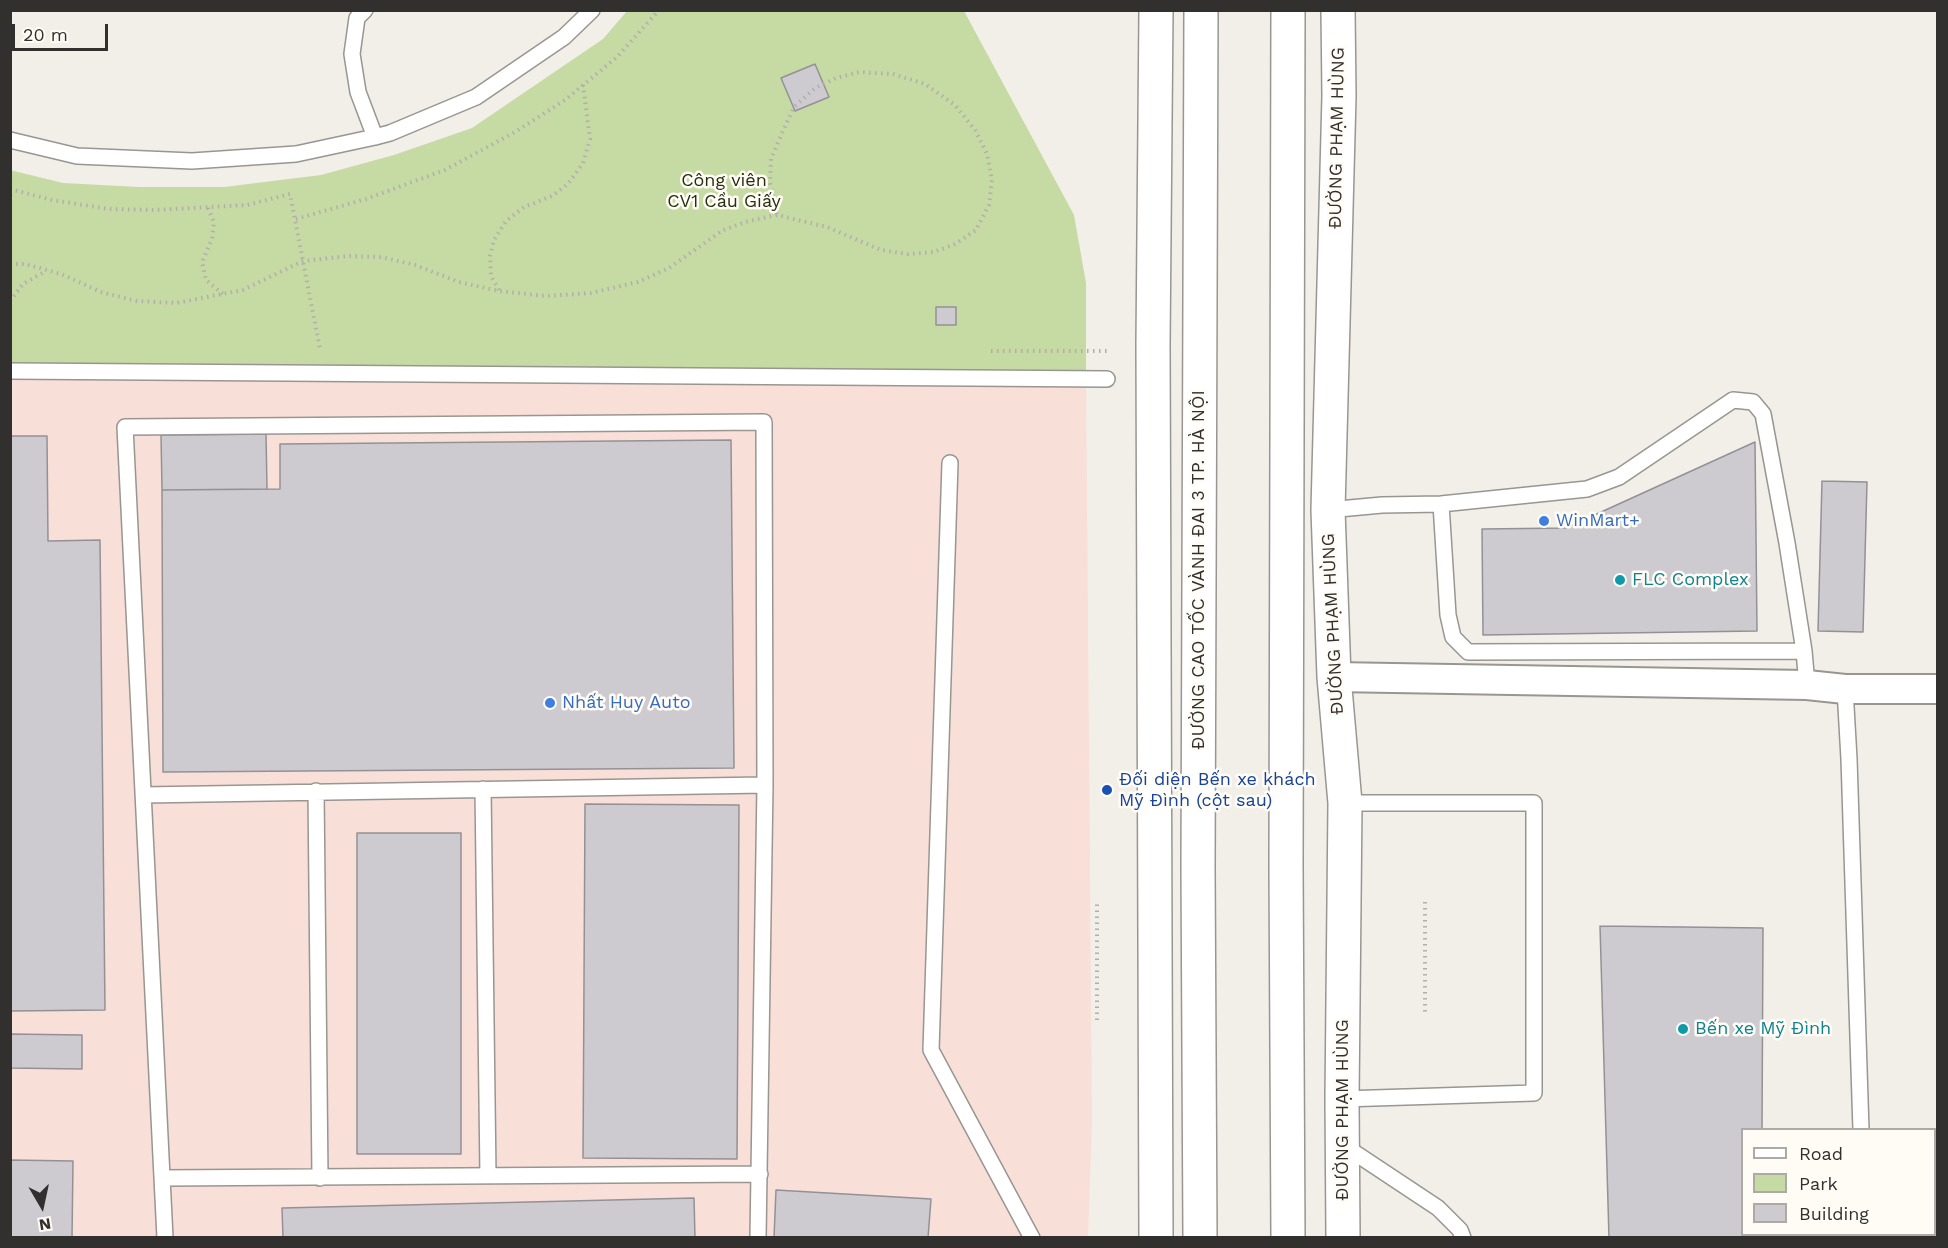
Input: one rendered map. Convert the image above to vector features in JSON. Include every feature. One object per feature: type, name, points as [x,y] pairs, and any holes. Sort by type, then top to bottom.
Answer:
[{"type":"main road","points":[[1156,10],[1153,344],[1156,1238]]},
{"type":"main road","name":"ĐƯỜNG CAO TỐC VÀNH ĐAI 3 TP. HÀ NỘI","points":[[1200,1238],[1198,830],[1201,10]]},
{"type":"main road","points":[[1288,10],[1286,830],[1288,1238]]},
{"type":"main road","name":"ĐƯỜNG PHẠM HÙNG","points":[[1338,10],[1339,96],[1328,510],[1334,677],[1345,803],[1343,1238]]},
{"type":"street","points":[[1334,677],[1807,685],[1845,689],[1938,689]]},
{"type":"lane","points":[[364,10],[357,18],[352,54],[358,92],[375,137]]},
{"type":"lane","points":[[10,140],[77,156],[192,161],[296,154],[375,137],[390,133],[476,97],[564,38],[592,10]]},
{"type":"lane","points":[[10,371],[1107,379]]},
{"type":"lane","points":[[1328,510],[1382,505],[1441,504],[1587,489],[1619,477],[1734,400],[1753,402],[1763,414],[1787,543],[1807,685]]},
{"type":"lane","points":[[165,1238],[125,427],[764,422],[765,785],[758,1238]]},
{"type":"lane","points":[[950,463],[931,1050],[1032,1238]]},
{"type":"lane","points":[[1441,504],[1448,615],[1452,637],[1468,652],[1804,651]]},
{"type":"lane","points":[[1845,689],[1850,771],[1861,1128]]},
{"type":"lane","points":[[142,795],[765,785]]},
{"type":"lane","points":[[483,789],[488,1176]]},
{"type":"lane","points":[[316,791],[320,1178]]},
{"type":"lane","points":[[1342,1099],[1534,1093],[1534,803],[1345,803]]},
{"type":"lane","points":[[1343,1145],[1438,1208],[1460,1230],[1462,1238]]},
{"type":"lane","points":[[163,1178],[760,1174]]},
{"type":"path","points":[[296,219],[366,200],[445,170],[515,132],[565,100],[617,57],[659,10]]},
{"type":"path","points":[[10,264],[25,264],[61,274],[101,292],[137,301],[176,303],[243,290],[303,261],[348,256],[381,257],[415,265],[459,282],[499,291],[546,296],[591,293],[638,282],[669,268],[723,230],[749,220],[777,215],[828,227],[882,250],[908,254],[934,252],[955,244],[976,230],[989,205],[992,180],[987,154],[975,130],[955,105],[925,84],[893,74],[859,72],[836,78],[815,88],[794,107],[782,133],[771,159],[770,175],[777,215]]},
{"type":"path","points":[[499,291],[491,276],[490,256],[494,240],[506,221],[524,207],[552,196],[568,184],[583,164],[590,139],[583,85]]},
{"type":"path","points":[[10,189],[52,200],[109,209],[208,208],[247,205],[290,194],[320,353]]},
{"type":"path","points":[[208,208],[214,222],[212,239],[202,262],[206,280],[224,295]]},
{"type":"path","points":[[10,301],[23,284],[47,271]]},
{"type":"path","points":[[1097,902],[1097,1020]]},
{"type":"path","points":[[1425,902],[1425,1016]]},
{"type":"shaded area","name":"Nhất Huy Auto","points":[[11,370],[1086,371],[1092,1124],[1088,1237],[11,1238]]},
{"type":"green space","name":"Công viên CV1 Cầu Giấy","points":[[627,11],[964,11],[1074,215],[1086,283],[1086,371],[11,370],[10,170],[63,183],[139,187],[224,187],[321,175],[394,155],[472,128],[603,39]]},
{"type":"building","points":[[815,64],[829,97],[795,111],[781,78]]},
{"type":"building","points":[[936,307],[956,307],[956,325],[936,325]]},
{"type":"building","points":[[266,434],[267,489],[162,490],[161,435]]},
{"type":"building","points":[[10,436],[47,436],[48,541],[100,540],[105,1010],[10,1011]]},
{"type":"building","points":[[731,440],[734,768],[163,772],[162,490],[280,489],[280,444]]},
{"type":"building","name":"FLC Complex","points":[[1755,442],[1757,631],[1483,635],[1482,529],[1566,528]]},
{"type":"building","points":[[1822,481],[1867,482],[1863,632],[1818,631]]},
{"type":"building","points":[[585,804],[739,805],[737,1159],[583,1158]]},
{"type":"building","points":[[357,833],[461,833],[461,1154],[357,1154]]},
{"type":"building","name":"Bến xe Mỹ Đình","points":[[1600,926],[1763,928],[1762,1128],[1741,1128],[1741,1236],[1762,1236],[1762,1238],[1609,1238]]},
{"type":"building","points":[[10,1034],[82,1035],[82,1069],[10,1068]]},
{"type":"building","points":[[10,1160],[73,1161],[72,1238],[10,1238]]},
{"type":"building","points":[[776,1190],[931,1199],[928,1238],[774,1238]]},
{"type":"building","points":[[694,1198],[695,1238],[283,1238],[282,1208]]},
{"type":"place","name":"WinMart+","points":[[1544,521]]},
{"type":"place","name":"FLC Complex","points":[[1620,580]]},
{"type":"place","name":"Nhất Huy Auto","points":[[550,703]]},
{"type":"place","name":"Đối diện Bến xe khách Mỹ Đình (cột sau)","points":[[1107,790]]},
{"type":"place","name":"Bến xe Mỹ Đình","points":[[1683,1029]]}]
